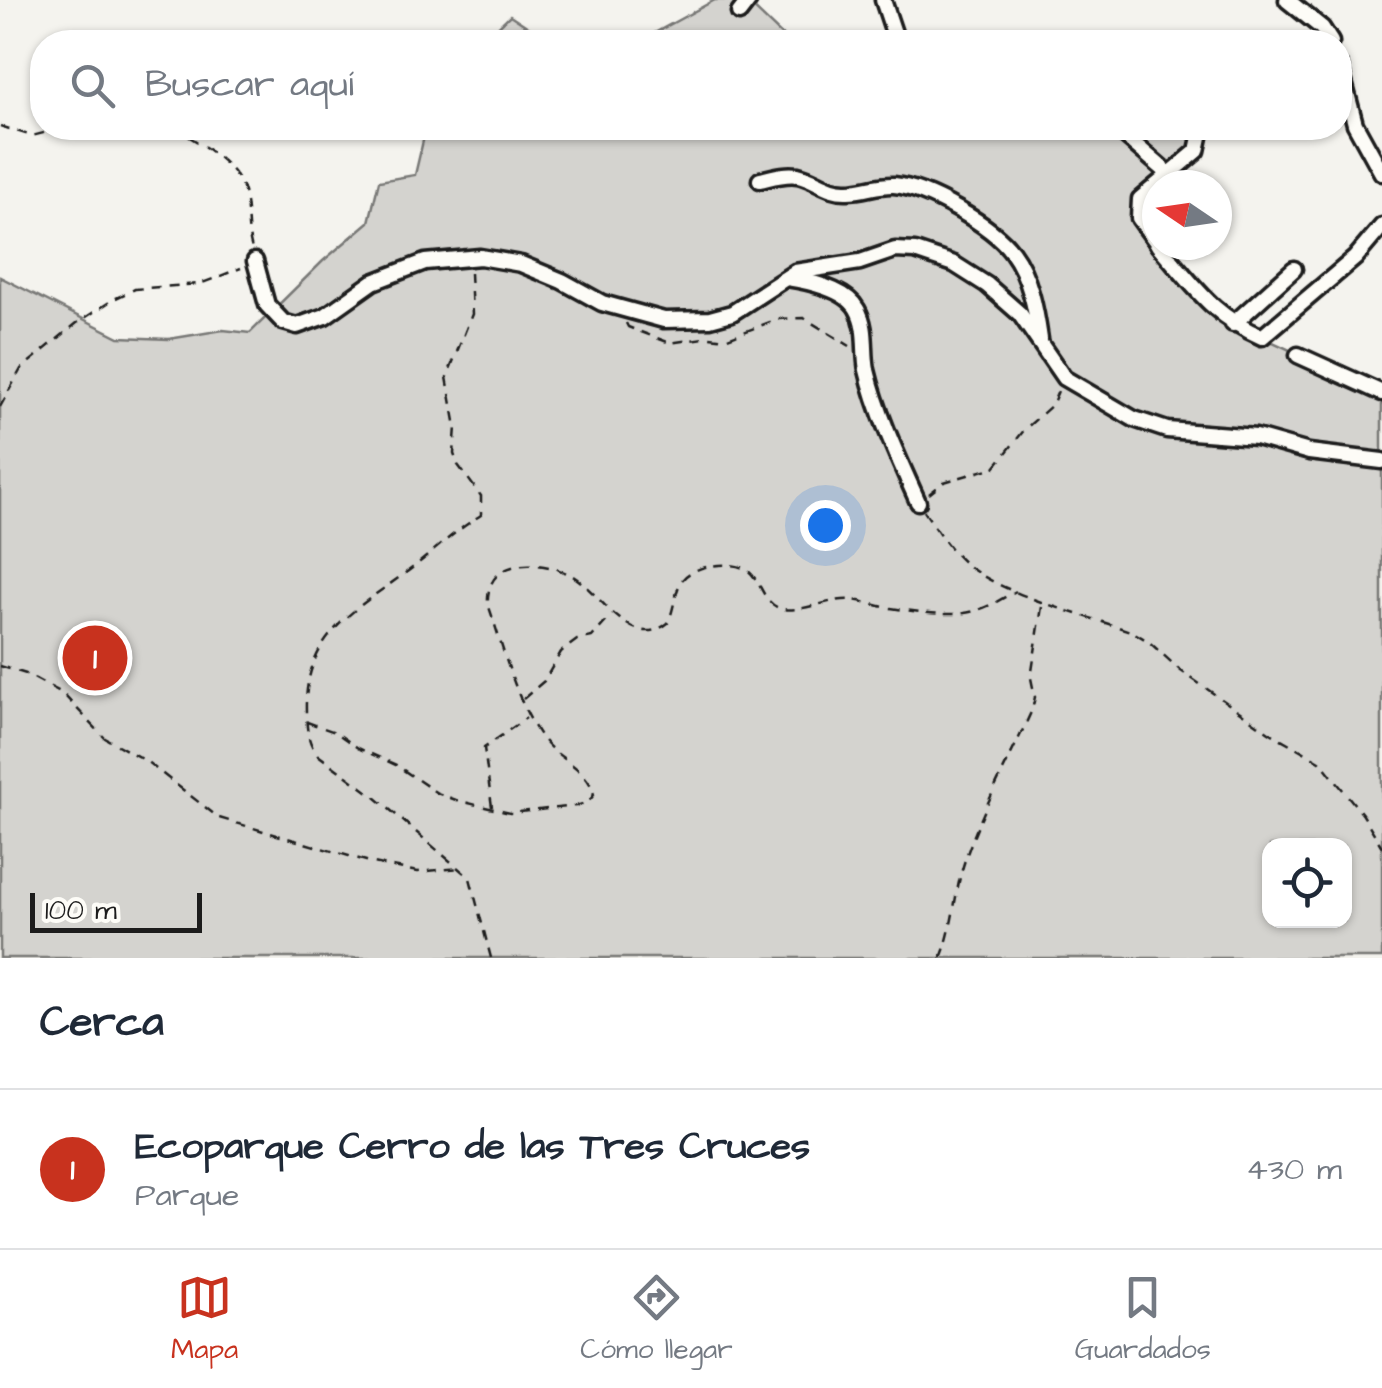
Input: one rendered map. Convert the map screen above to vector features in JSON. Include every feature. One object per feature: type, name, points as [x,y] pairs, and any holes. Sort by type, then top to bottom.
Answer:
[{"type":"street","points":[[739,13],[749,0]]},
{"type":"street","points":[[882,0],[892,30]]},
{"type":"street","points":[[1287,0],[1323,30]]},
{"type":"street","points":[[1352,113],[1382,173]]},
{"type":"street","points":[[1130,140],[1165,170]]},
{"type":"street","points":[[1175,170],[1197,151],[1199,140]]},
{"type":"street","points":[[760,180],[781,174],[796,175],[823,188],[849,191],[895,185],[934,197],[989,231],[1013,252],[1032,300],[1041,345]]},
{"type":"street","points":[[1142,197],[1138,207],[1142,222]]},
{"type":"street","points":[[1172,260],[1213,309],[1262,338],[1355,258],[1382,226]]},
{"type":"street","points":[[256,261],[267,305],[283,322],[297,326],[325,316],[373,282],[410,266],[469,258],[521,264],[602,303],[664,320],[732,314],[786,278],[811,268],[860,262],[895,250],[915,251],[954,264],[987,285],[1020,314],[1064,378],[1134,419],[1168,430],[1256,437],[1309,452],[1382,461]]},
{"type":"street","points":[[1233,324],[1294,269]]},
{"type":"street","points":[[786,278],[808,282],[845,297],[856,306],[864,332],[866,360],[918,502]]},
{"type":"street","points":[[1298,355],[1382,393]]},
{"type":"path","points":[[0,126],[30,135]]},
{"type":"path","points":[[0,407],[22,368],[114,299],[135,289],[200,284],[256,261],[246,227],[244,192],[237,178],[221,160],[191,140]]},
{"type":"path","points":[[469,258],[472,314],[447,377],[456,427],[454,454],[481,496],[481,514],[377,590],[320,646],[309,678],[307,722],[311,746],[318,755],[375,797],[470,878],[492,958]]},
{"type":"path","points":[[621,308],[628,326],[670,343],[725,338],[778,319],[804,318],[848,343],[866,360]]},
{"type":"path","points":[[1064,378],[1052,405],[1025,429],[995,468],[944,482],[918,502],[946,544],[969,566],[997,584],[1148,641],[1180,671],[1320,761],[1382,846]]},
{"type":"path","points":[[307,722],[335,732],[358,748],[396,765],[436,793],[510,813],[576,806],[594,795],[587,777],[547,746],[528,716],[488,604],[487,590],[500,570],[525,565],[566,572],[613,614],[637,629],[650,631],[668,623],[680,583],[690,571],[718,567],[734,566],[748,571],[769,602],[789,609],[850,599],[890,608],[964,613],[1016,591]]},
{"type":"path","points":[[940,958],[948,940],[966,857],[1032,710],[1035,697],[1031,678],[1043,600]]},
{"type":"path","points":[[522,700],[544,681],[561,652],[577,640],[592,637],[613,614]]},
{"type":"path","points":[[0,666],[26,674],[62,693],[104,738],[146,761],[219,818],[372,863],[418,872],[460,868]]},
{"type":"path","points":[[492,808],[484,748],[528,716]]},
{"type":"shaded area","points":[[715,0],[745,0],[776,30],[660,30]]},
{"type":"shaded area","points":[[510,15],[533,30],[494,30]]},
{"type":"shaded area","points":[[423,140],[1198,140],[1200,144],[1174,170],[1142,170],[1142,203],[1138,207],[1142,213],[1142,260],[1176,260],[1199,291],[1262,337],[1382,393],[1382,958],[0,958],[0,277],[119,337],[169,339],[223,330],[250,333],[369,222],[379,181],[415,175]]},
{"type":"place","name":"Ecoparque Cerro de las Tres Cruces","points":[[95,658]]}]
